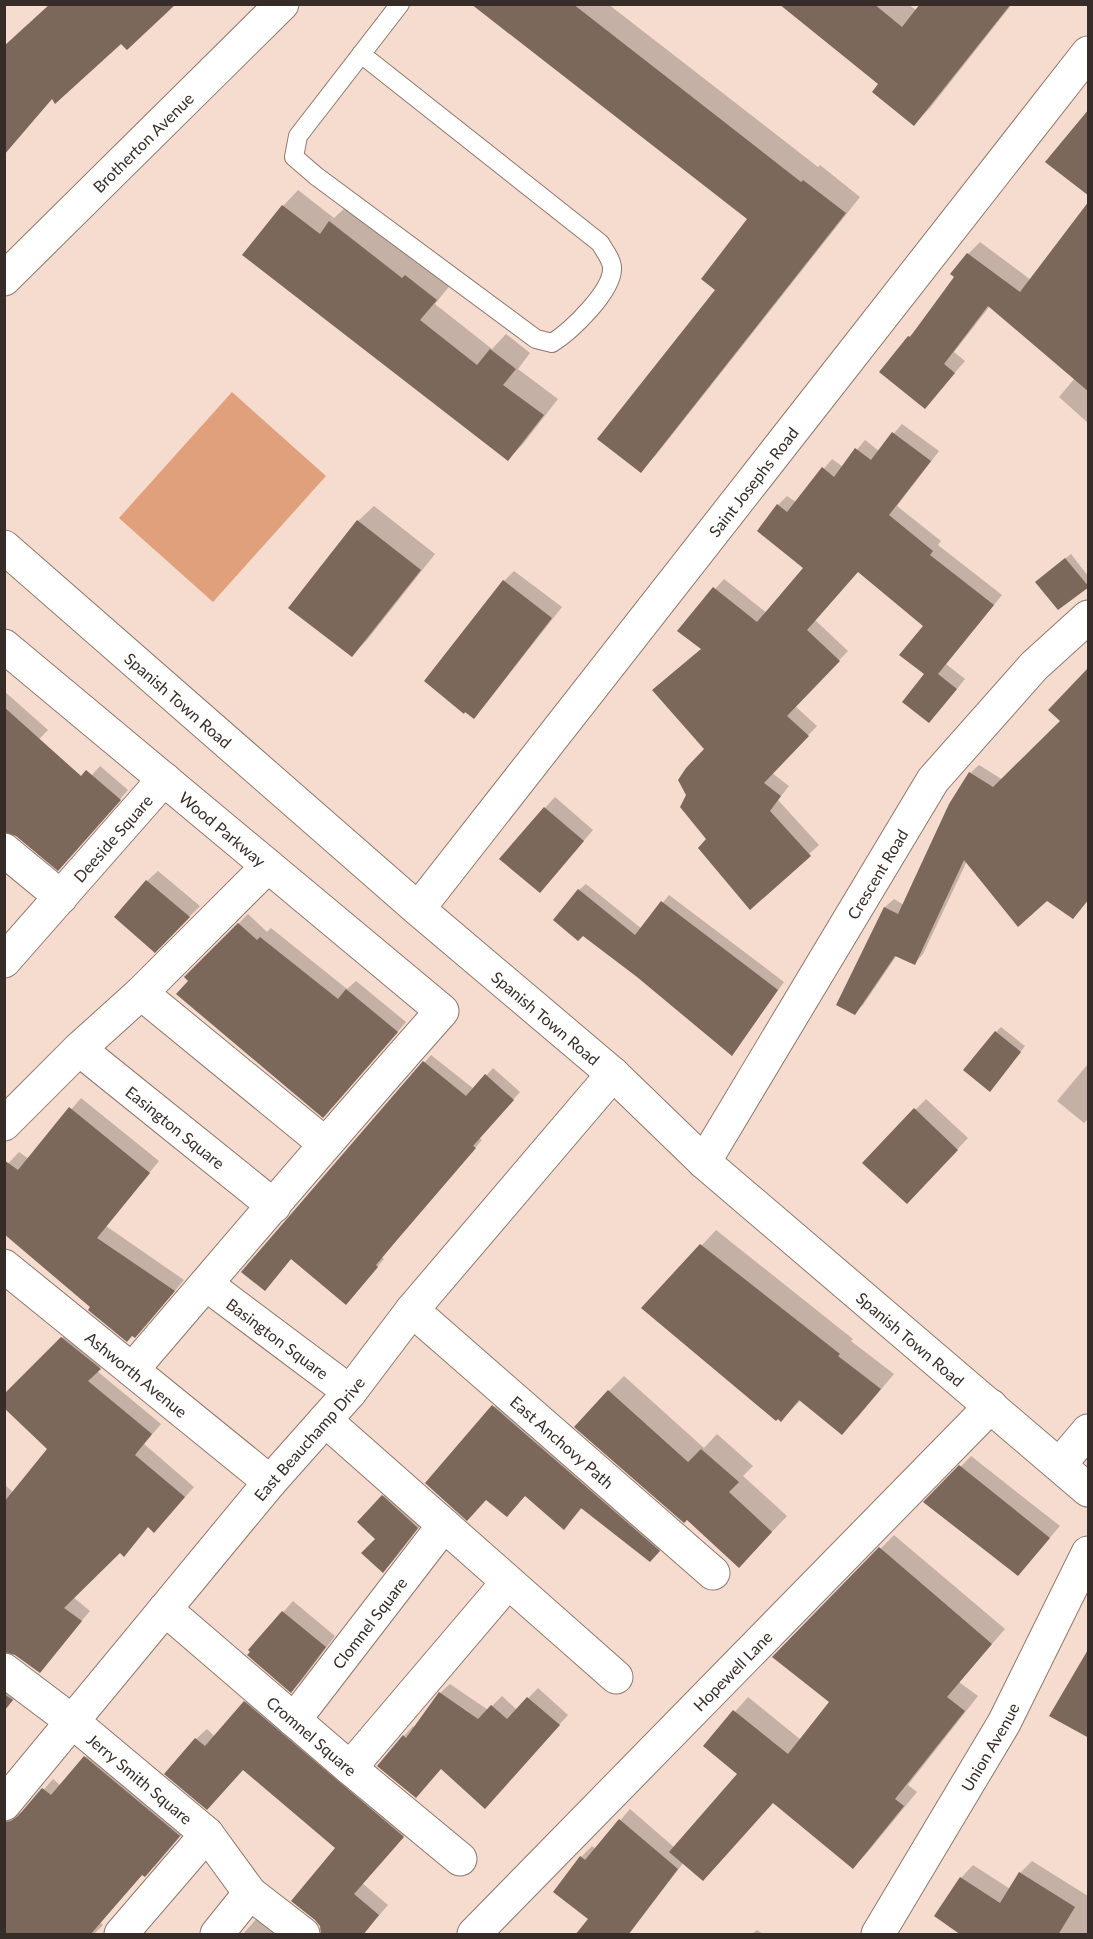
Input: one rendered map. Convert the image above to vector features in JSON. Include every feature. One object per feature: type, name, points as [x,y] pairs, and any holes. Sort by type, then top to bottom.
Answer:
[{"type":"street","name":"Brotherton Avenue","points":[[4,279],[282,4]]},
{"type":"street","name":"Saint Josephs Road","points":[[418,909],[1089,52]]},
{"type":"street","name":"Spanish Town Road","points":[[4,547],[418,909],[613,1074],[704,1162],[1089,1490]]},
{"type":"street","name":"Crescent Road","points":[[704,1162],[933,780],[1035,666],[1089,617]]},
{"type":"street","name":"Wood Parkway","points":[[4,646],[442,1011],[324,1143]]},
{"type":"street","name":"Deeside Square","points":[[4,961],[164,779]]},
{"type":"street","name":"Deeside Square","points":[[4,850],[61,897]]},
{"type":"street","points":[[4,1124],[79,1049],[141,993],[268,866]]},
{"type":"street","points":[[132,1370],[274,1206],[324,1143],[141,993]]},
{"type":"street","name":"Easington Square","points":[[79,1049],[274,1206]]},
{"type":"street","name":"East Beauchamp Drive","points":[[4,1804],[270,1482],[350,1392],[412,1310],[613,1074]]},
{"type":"street","name":"Ashworth Avenue","points":[[4,1266],[270,1482]]},
{"type":"street","name":"Basington Square","points":[[206,1284],[350,1392]]},
{"type":"street","name":"East Anchovy Path","points":[[412,1310],[713,1573]]},
{"type":"street","name":"Hopewell Lane","points":[[474,1935],[991,1406]]},
{"type":"street","points":[[325,1420],[616,1677]]},
{"type":"street","points":[[1060,1464],[1089,1431]]},
{"type":"street","name":"Clomnel Square","points":[[294,1720],[444,1525]]},
{"type":"street","name":"Union Avenue","points":[[878,1935],[1004,1723],[1089,1553]]},
{"type":"street","points":[[350,1768],[508,1582]]},
{"type":"street","name":"Cromnel Square","points":[[165,1609],[460,1859]]},
{"type":"street","name":"Jerry Smith Square","points":[[4,1670],[73,1722],[207,1834],[250,1893],[303,1935]]},
{"type":"street","name":"Jerry Smith Square","points":[[120,1935],[207,1834]]},
{"type":"street","points":[[217,1935],[250,1893]]},
{"type":"lane","points":[[362,54],[600,243],[613,266],[610,284],[567,334],[552,343],[536,339],[316,176],[294,157],[298,136],[400,4]]},
{"type":"shaded area","points":[[232,392],[326,476],[213,602],[119,518]]},
{"type":"building","points":[[50,4],[176,4],[127,50],[121,44],[55,104],[52,99],[4,155],[4,46]]},
{"type":"building","points":[[471,4],[573,4],[801,182],[803,180],[846,213],[641,473],[597,439],[715,290],[701,279],[747,219]]},
{"type":"building","points":[[779,4],[874,4],[902,27],[920,4],[1011,4],[914,126],[872,92],[878,84]]},
{"type":"building","points":[[1089,109],[1089,196],[1045,162]]},
{"type":"building","points":[[1089,201],[1089,392],[988,306],[944,364],[955,373],[925,409],[879,372],[908,336],[910,337],[954,277],[950,274],[967,253],[1020,292]]},
{"type":"building","points":[[282,205],[320,234],[329,221],[402,278],[405,275],[437,300],[420,320],[477,365],[490,349],[516,369],[503,385],[544,415],[508,461],[242,255]]},
{"type":"building","points":[[892,432],[931,461],[889,515],[933,551],[930,555],[994,605],[938,674],[957,689],[929,723],[902,702],[924,674],[899,655],[923,626],[858,572],[807,630],[840,661],[787,716],[809,736],[764,783],[781,796],[770,811],[811,856],[750,910],[698,848],[706,839],[680,807],[686,795],[678,780],[704,749],[652,690],[701,649],[677,631],[713,587],[757,622],[803,568],[757,531],[777,504],[787,512],[822,467],[834,477],[855,448],[871,460]]},
{"type":"building","points":[[357,520],[421,570],[352,657],[288,608]]},
{"type":"building","points":[[1065,558],[1089,587],[1058,610],[1035,582]]},
{"type":"building","points":[[503,580],[552,618],[474,719],[465,712],[464,714],[424,681]]},
{"type":"building","points":[[1089,667],[1089,899],[1073,919],[1047,901],[1018,927],[964,860],[915,965],[895,956],[855,1015],[836,1005],[884,907],[898,914],[949,804],[969,772],[993,787],[1060,721],[1048,710]]},
{"type":"building","points":[[4,707],[81,776],[86,770],[121,800],[58,871],[16,836],[4,832]]},
{"type":"building","points":[[544,807],[584,841],[540,893],[499,859]]},
{"type":"building","points":[[146,880],[190,917],[155,953],[114,917]]},
{"type":"building","points":[[578,889],[635,935],[661,901],[778,990],[732,1056],[637,977],[583,936],[578,941],[553,920]]},
{"type":"building","points":[[238,923],[257,940],[260,937],[338,999],[346,989],[398,1032],[323,1118],[176,994],[188,981],[184,977]]},
{"type":"building","points":[[995,1031],[1021,1052],[990,1092],[963,1070]]},
{"type":"building","points":[[423,1061],[466,1096],[485,1074],[514,1100],[473,1146],[476,1148],[376,1265],[378,1267],[346,1305],[291,1259],[265,1291],[241,1272]]},
{"type":"building","points":[[69,1107],[150,1173],[97,1238],[175,1291],[135,1338],[132,1336],[127,1342],[88,1310],[90,1307],[4,1234],[4,1160],[18,1170]]},
{"type":"building","points":[[914,1108],[958,1150],[907,1204],[862,1163]]},
{"type":"building","points":[[700,1244],[881,1389],[842,1435],[799,1400],[781,1422],[778,1419],[776,1421],[641,1308]]},
{"type":"building","points":[[61,1337],[101,1369],[88,1381],[152,1434],[135,1455],[185,1497],[154,1533],[148,1527],[124,1557],[120,1553],[64,1608],[82,1621],[40,1673],[15,1655],[4,1652],[4,1502],[47,1449],[4,1408],[4,1394]]},
{"type":"building","points":[[608,1390],[688,1462],[701,1449],[739,1482],[729,1492],[772,1532],[739,1568],[687,1520],[684,1523],[574,1427]]},
{"type":"building","points":[[492,1405],[660,1551],[650,1562],[581,1508],[564,1530],[525,1496],[507,1517],[486,1500],[467,1521],[425,1483]]},
{"type":"building","points":[[959,1465],[1050,1538],[1018,1576],[923,1502]]},
{"type":"building","points":[[382,1495],[418,1528],[383,1573],[361,1553],[375,1539],[357,1522]]},
{"type":"building","points":[[879,1547],[992,1644],[947,1697],[965,1711],[895,1799],[904,1806],[853,1869],[773,1803],[703,1881],[669,1852],[737,1774],[703,1746],[733,1710],[788,1754],[829,1702],[772,1657]]},
{"type":"building","points":[[282,1611],[326,1647],[291,1693],[247,1655],[250,1652],[248,1650]]},
{"type":"building","points":[[1089,1648],[1089,1738],[1049,1716]]},
{"type":"building","points":[[439,1692],[478,1719],[491,1705],[507,1719],[527,1697],[560,1725],[485,1809],[441,1769],[416,1798],[377,1766],[403,1735],[406,1738]]},
{"type":"building","points":[[4,1694],[13,1700],[4,1711]]},
{"type":"building","points":[[244,1701],[404,1837],[354,1894],[379,1915],[363,1935],[321,1935],[320,1926],[315,1920],[291,1901],[335,1848],[243,1770],[207,1810],[164,1774],[195,1738],[205,1746]]},
{"type":"building","points":[[84,1756],[180,1836],[145,1877],[142,1875],[90,1935],[4,1935],[4,1822],[11,1821],[18,1816],[42,1788],[51,1795]]},
{"type":"building","points":[[619,1819],[678,1869],[628,1935],[575,1935],[588,1919],[553,1892],[580,1856],[585,1860]]},
{"type":"building","points":[[1019,1872],[1075,1907],[1058,1935],[961,1935],[934,1916],[960,1877],[1000,1903]]}]
